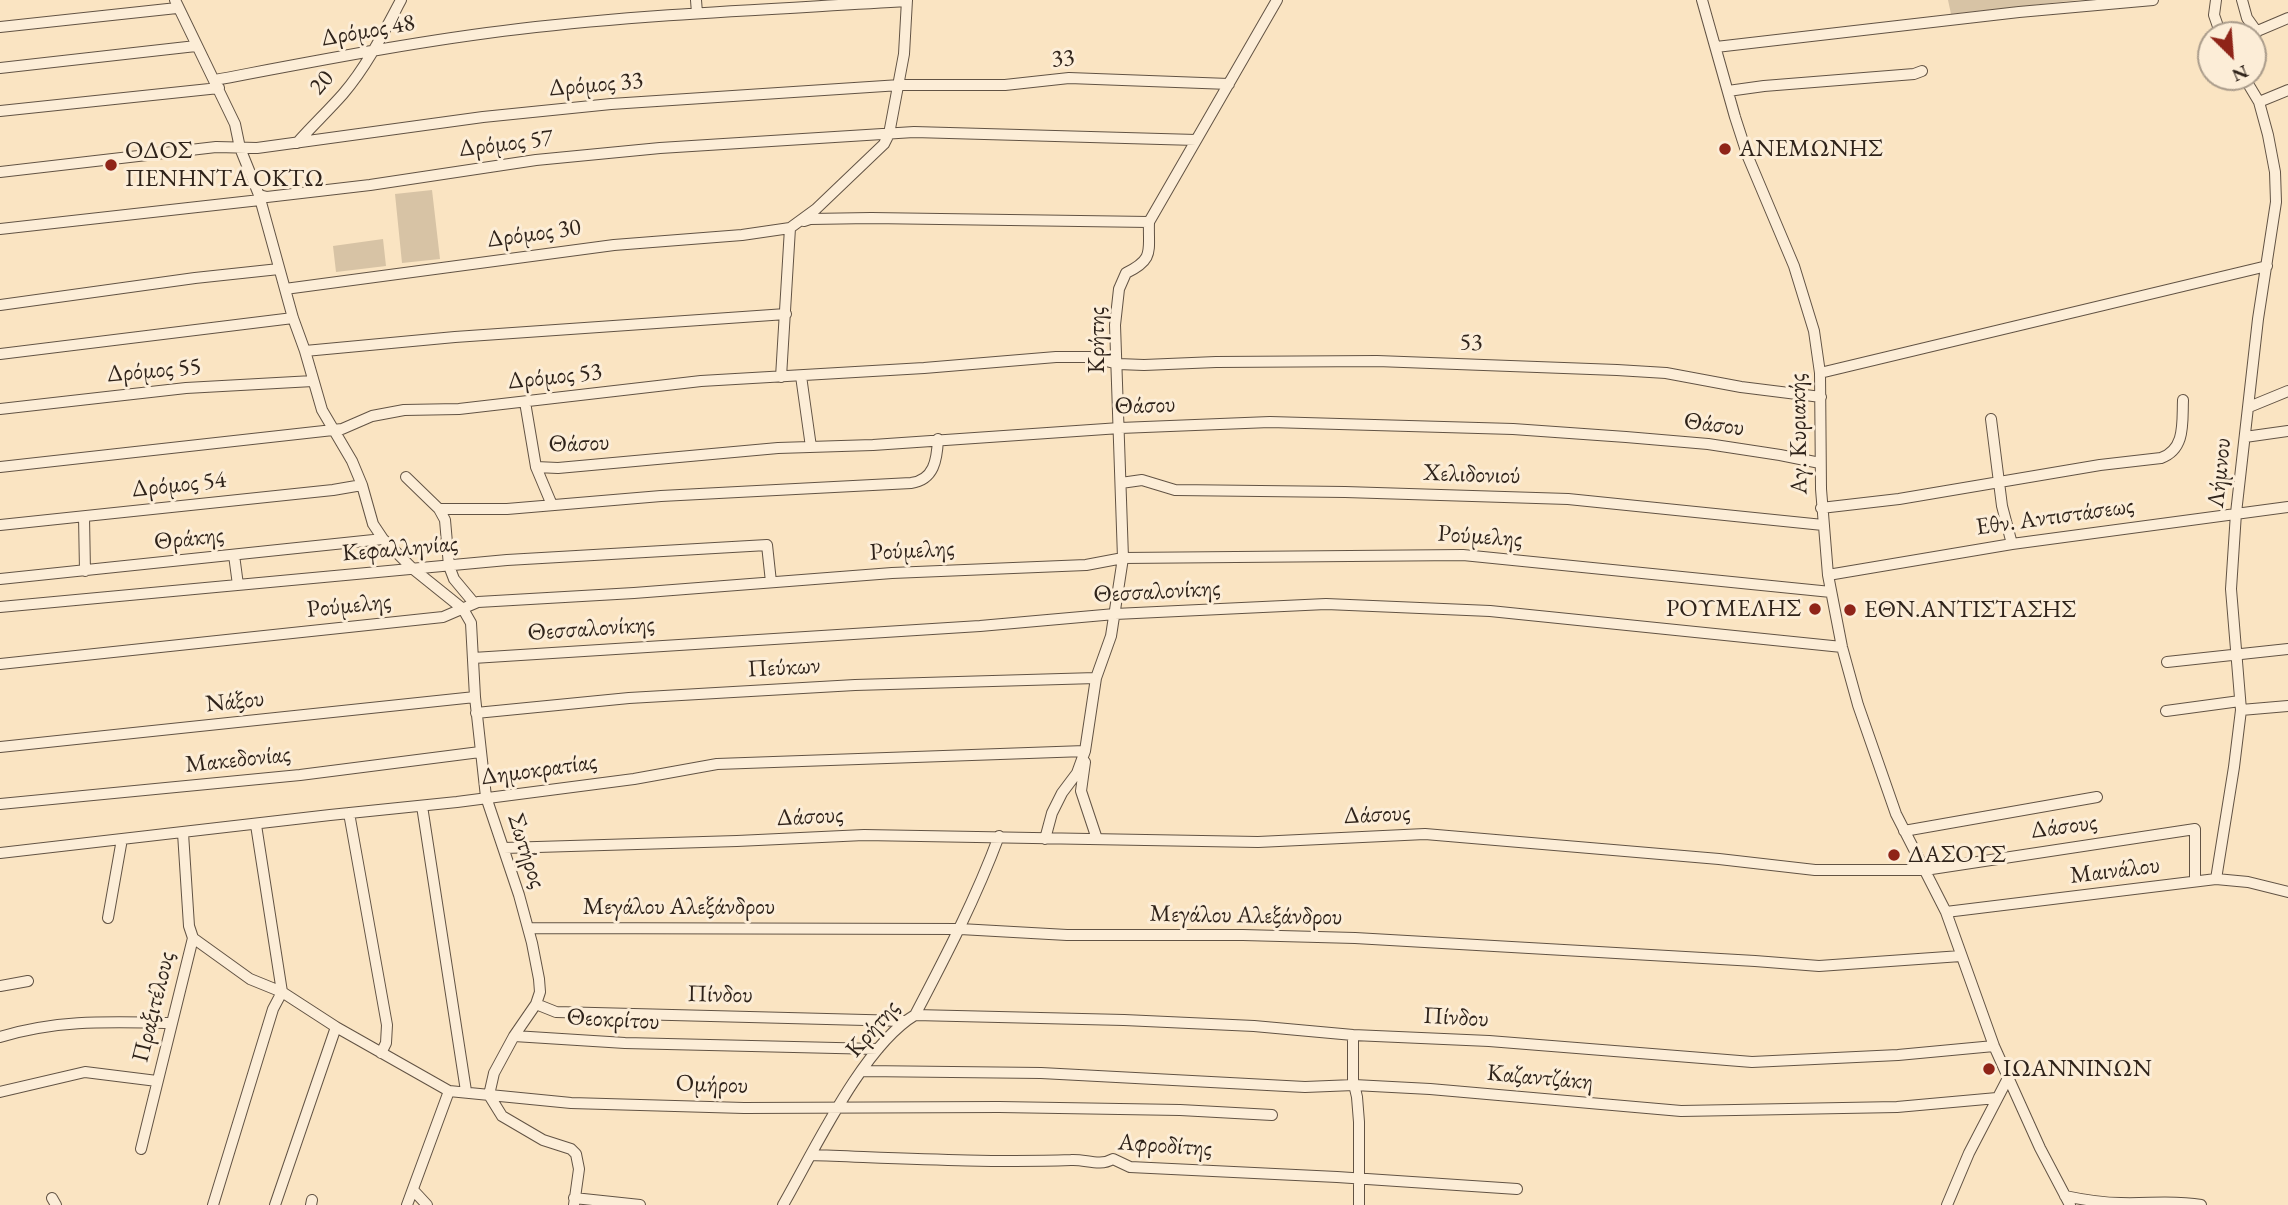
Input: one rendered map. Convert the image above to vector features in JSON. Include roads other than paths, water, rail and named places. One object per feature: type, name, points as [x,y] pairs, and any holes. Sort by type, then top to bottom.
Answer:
[{"type":"street","name":"20","points":[[297,143],[343,93],[374,49],[401,0]]},
{"type":"street","points":[[696,0],[697,13]]},
{"type":"street","name":"Δρόμος 48","points":[[0,111],[217,84],[374,49],[519,29],[697,13],[906,0]]},
{"type":"street","points":[[781,377],[793,226],[826,200],[884,144],[889,134],[900,85],[906,0]]},
{"type":"street","name":"Κρήτης","points":[[1045,839],[1052,813],[1062,793],[1077,773],[1084,751],[1096,678],[1111,636],[1123,558],[1115,325],[1119,289],[1126,273],[1142,265],[1148,254],[1149,222],[1277,0]]},
{"type":"street","name":"Αγ. Κυριακής","points":[[1702,0],[1748,157],[1794,266],[1814,331],[1820,373],[1819,463],[1828,575],[1842,647],[1858,705],[1886,790],[1946,912],[1994,1046],[2068,1201]]},
{"type":"street","points":[[1716,47],[2099,3],[2153,0]]},
{"type":"street","points":[[2216,0],[2216,21]]},
{"type":"street","points":[[2242,0],[2248,21]]},
{"type":"street","points":[[0,27],[176,4],[235,124],[240,148],[260,198],[322,410],[352,461],[373,524],[383,540],[412,568],[463,609]]},
{"type":"street","points":[[2267,27],[2288,18]]},
{"type":"street","points":[[0,68],[197,46]]},
{"type":"street","points":[[1728,91],[1914,74],[1922,71]]},
{"type":"street","name":"33","points":[[900,85],[1005,85],[1069,78],[1229,84]]},
{"type":"street","name":"Δρόμος 33","points":[[0,172],[216,148],[297,143],[483,117],[611,104],[900,85]]},
{"type":"street","points":[[2259,102],[2288,90]]},
{"type":"street","name":"Λήμνου","points":[[2217,879],[2240,706],[2231,589],[2236,513],[2276,202],[2275,172],[2268,135],[2259,102],[2252,91]]},
{"type":"street","name":"Δρόμος 57","points":[[0,229],[370,185],[536,160],[660,148],[914,132],[1196,140]]},
{"type":"street","points":[[2275,172],[2288,167]]},
{"type":"street","name":"Δρόμος 30","points":[[285,289],[602,246],[742,235],[793,226],[810,219],[1149,222]]},
{"type":"street","points":[[1820,373],[2267,266]]},
{"type":"street","points":[[0,305],[279,269]]},
{"type":"street","points":[[305,351],[455,337],[786,314]]},
{"type":"street","points":[[0,354],[293,318]]},
{"type":"street","name":"Δρόμος 53","points":[[0,467],[350,427],[372,415],[404,410],[525,402],[701,381],[1056,357],[1090,357],[1118,364]]},
{"type":"street","name":"53","points":[[1118,364],[1377,361],[1617,370],[1666,373],[1741,387],[1821,397]]},
{"type":"street","points":[[801,376],[811,447]]},
{"type":"street","name":"Δρόμος 55","points":[[0,409],[186,388],[313,381]]},
{"type":"street","points":[[2249,407],[2288,391]]},
{"type":"street","points":[[1821,508],[1899,499],[2169,456],[2180,442],[2183,400]]},
{"type":"street","name":"Θάσου","points":[[525,402],[536,467],[599,465],[778,448],[1270,422],[1513,429],[1709,444],[1819,463]]},
{"type":"street","points":[[1991,419],[2002,506],[2012,544]]},
{"type":"street","points":[[2245,437],[2288,431]]},
{"type":"street","points":[[439,509],[507,509],[662,496],[921,482],[934,467],[938,439]]},
{"type":"street","points":[[536,467],[552,505]]},
{"type":"street","points":[[406,477],[439,509],[445,520],[449,566],[454,579],[474,603]]},
{"type":"street","name":"Χελιδονιού","points":[[1121,483],[1142,480],[1175,490],[1568,499],[1823,526]]},
{"type":"street","name":"Δρόμος 54","points":[[0,525],[362,485]]},
{"type":"street","name":"Εθν. Αντιστάσεως","points":[[1828,575],[2012,544],[2288,507]]},
{"type":"street","points":[[84,517],[85,571]]},
{"type":"street","name":"Θράκης","points":[[0,579],[383,540]]},
{"type":"street","name":"Κεφαλληνίας","points":[[0,607],[412,568],[599,553],[767,545],[771,582]]},
{"type":"street","points":[[234,555],[238,585]]},
{"type":"street","name":"Ρούμελης","points":[[0,664],[443,617],[474,603],[892,573],[1086,565],[1123,558],[1463,555],[1830,592]]},
{"type":"street","name":"Θεσσαλονίκης","points":[[473,658],[980,626],[1115,614],[1325,604],[1490,611],[1842,647]]},
{"type":"street","name":"Σωτήρος","points":[[463,609],[471,623],[476,713],[486,797],[528,928],[539,979],[540,992],[536,1004]]},
{"type":"street","points":[[2167,662],[2288,649]]},
{"type":"street","name":"Πεύκων","points":[[476,713],[629,698],[842,686],[1096,678]]},
{"type":"street","name":"Νάξου","points":[[0,747],[475,697]]},
{"type":"street","points":[[2166,711],[2288,706]]},
{"type":"street","points":[[1084,751],[1085,769],[1081,791],[1097,839]]},
{"type":"street","name":"Δημοκρατίας","points":[[0,853],[422,806],[634,779],[717,764],[1084,751]]},
{"type":"street","name":"Μακεδονίας","points":[[0,804],[300,775],[480,752]]},
{"type":"street","points":[[1905,831],[2096,797]]},
{"type":"street","points":[[422,806],[466,1091]]},
{"type":"street","points":[[349,813],[387,1025],[386,1042],[381,1053]]},
{"type":"street","points":[[213,1205],[273,1009],[282,992],[256,825]]},
{"type":"street","name":"Δάσους","points":[[504,848],[737,842],[864,835],[1258,842],[1424,834],[1719,859],[1815,870],[1925,870],[2194,829],[2194,881]]},
{"type":"street","name":"Πραξιτέλους","points":[[141,1149],[193,938],[189,926],[183,833]]},
{"type":"street","name":"Κρήτης","points":[[783,1205],[837,1108],[878,1049],[904,1021],[915,1015],[960,929],[999,836]]},
{"type":"street","points":[[108,918],[122,839]]},
{"type":"street","name":"Μαινάλου","points":[[1946,912],[2217,879],[2248,882],[2288,892]]},
{"type":"street","name":"Μεγάλου Αλεξάνδρου","points":[[528,928],[960,929],[1067,935],[1243,935],[1755,961],[1801,966],[1961,956]]},
{"type":"street","name":"Ομήρου","points":[[193,938],[250,979],[282,992],[336,1027],[449,1091],[571,1103],[1180,1110],[1272,1115]]},
{"type":"street","points":[[0,986],[28,981]]},
{"type":"street","points":[[536,1004],[514,1036],[494,1073],[489,1095],[502,1116],[543,1140],[571,1149],[579,1160],[574,1201],[640,1205]]},
{"type":"street","name":"Πίνδου","points":[[536,1004],[556,1012],[904,1021]]},
{"type":"street","name":"Πίνδου","points":[[915,1015],[1254,1026],[1752,1062],[1898,1055],[1994,1046]]},
{"type":"street","points":[[0,1037],[32,1028],[89,1021],[172,1023]]},
{"type":"street","points":[[275,1205],[336,1027]]},
{"type":"street","points":[[1353,1035],[1354,1085],[1359,1122],[1359,1205]]},
{"type":"street","name":"Θεοκρίτου","points":[[514,1036],[625,1043],[878,1049]]},
{"type":"street","name":"Καζαντζάκη","points":[[863,1071],[1041,1073],[1305,1087],[1354,1085],[1681,1111],[1896,1107],[1997,1098]]},
{"type":"street","points":[[0,1092],[85,1072],[157,1082]]},
{"type":"street","points":[[1947,1205],[1969,1153],[2008,1078]]},
{"type":"street","points":[[407,1205],[449,1091]]},
{"type":"street","name":"Αφροδίτης","points":[[811,1155],[1028,1162],[1072,1160],[1100,1163],[1113,1159],[1130,1167],[1517,1189]]},
{"type":"street","points":[[414,1191],[427,1205]]},
{"type":"street","points":[[2068,1201],[2201,1205]]},
{"type":"place","name":"ΑΝΕΜΩΝΗΣ","points":[[1725,149]]},
{"type":"place","name":"ΟΔΟΣ ΠΕΝΗΝΤΑ ΟΚΤΩ","points":[[111,165]]},
{"type":"place","name":"ΡΟΥΜΕΛΗΣ","points":[[1815,609]]},
{"type":"place","name":"ΕΘΝ.ΑΝΤΙΣΤΑΣΗΣ","points":[[1850,610]]},
{"type":"place","name":"ΔΑΣΟΥΣ","points":[[1894,855]]},
{"type":"place","name":"ΙΩΑΝΝΙΝΩΝ","points":[[1989,1069]]}]
